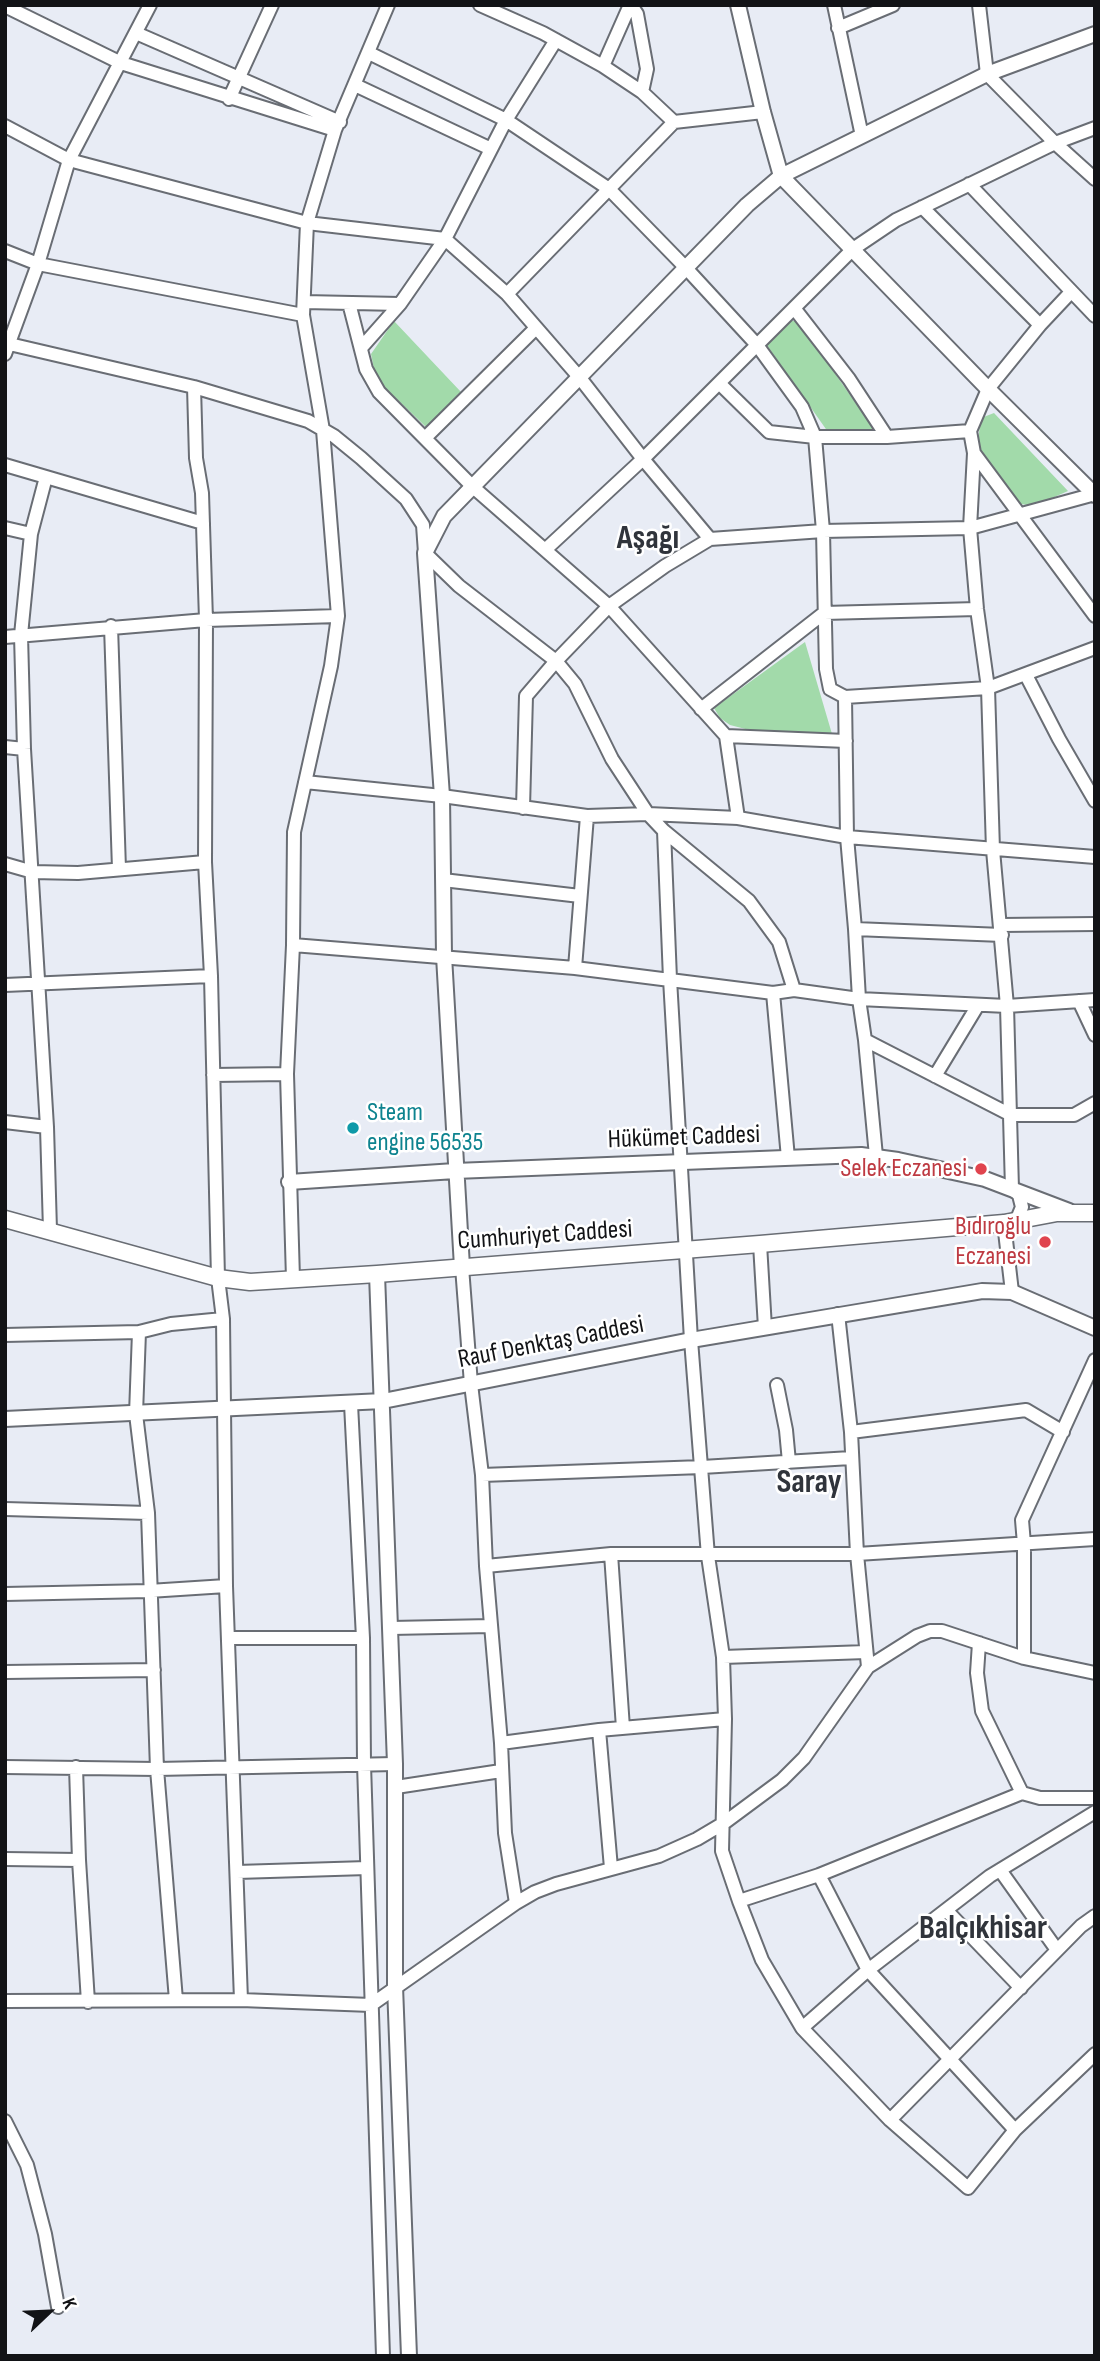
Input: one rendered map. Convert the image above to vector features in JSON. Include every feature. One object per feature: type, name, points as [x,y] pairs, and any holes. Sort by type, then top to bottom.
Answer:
[{"type":"main road","name":"Cumhuriyet Caddesi","points":[[5,1219],[218,1278],[250,1282],[760,1244],[1011,1221],[1073,1212],[1095,1213]]},
{"type":"street","points":[[150,5],[69,160],[38,264],[6,347],[194,387],[308,421],[362,458],[406,499],[423,525],[442,796],[443,956],[455,1171],[471,1384],[482,1475],[505,1833],[516,1903]]},
{"type":"street","points":[[229,99],[272,5]]},
{"type":"street","points":[[293,1279],[287,1074],[293,945],[294,832],[331,666],[338,616],[323,430],[304,309],[307,223],[337,126],[388,5]]},
{"type":"street","points":[[480,5],[556,40],[603,66],[642,92],[674,122]]},
{"type":"street","points":[[511,18],[517,5]]},
{"type":"street","points":[[603,66],[631,5]]},
{"type":"street","points":[[631,5],[637,14],[647,69],[642,92]]},
{"type":"street","points":[[523,808],[526,696],[609,606],[665,566],[710,539],[823,531],[970,528],[1095,494],[988,389],[781,176],[738,5]]},
{"type":"street","points":[[834,5],[862,136]]},
{"type":"street","points":[[838,28],[893,5]]},
{"type":"street","points":[[979,5],[987,74],[1055,144],[1095,179]]},
{"type":"street","points":[[5,6],[29,11],[121,63],[229,99],[337,126]]},
{"type":"street","points":[[136,33],[239,78],[337,126]]},
{"type":"street","points":[[425,553],[444,516],[747,205],[781,176],[987,74],[1095,34]]},
{"type":"street","points":[[361,348],[400,304],[445,239],[506,120],[556,40]]},
{"type":"street","points":[[369,53],[506,120],[609,189],[757,345],[803,407],[815,437],[823,531],[826,669],[830,689],[845,697],[988,688],[1095,648]]},
{"type":"street","points":[[355,85],[491,149]]},
{"type":"street","points":[[507,295],[674,122],[763,112]]},
{"type":"street","points":[[5,126],[69,160],[307,223],[445,239],[507,295],[580,378],[710,539]]},
{"type":"street","points":[[545,550],[643,458],[853,249],[896,220],[922,207],[1095,128]]},
{"type":"street","points":[[969,184],[1095,316]]},
{"type":"street","points":[[922,207],[1040,325]]},
{"type":"street","points":[[5,251],[38,264],[304,309],[349,303],[400,304]]},
{"type":"street","points":[[1013,1292],[1011,1221],[1022,1207],[1022,1201],[1012,1189],[1007,1006],[993,850],[988,688],[976,609],[970,528],[974,453],[970,432],[988,389],[1071,292]]},
{"type":"street","points":[[349,303],[366,369],[375,386],[473,487],[609,606],[726,736],[738,818]]},
{"type":"street","points":[[794,308],[849,379],[887,437]]},
{"type":"street","points":[[425,438],[536,328]]},
{"type":"street","points":[[719,383],[769,432],[815,437],[887,437],[970,432]]},
{"type":"street","points":[[194,387],[196,458],[202,493],[206,620],[205,862],[211,976],[218,1278],[223,1319],[226,1586],[241,2000]]},
{"type":"street","points":[[974,453],[1095,616]]},
{"type":"street","points":[[5,465],[203,523]]},
{"type":"street","points":[[46,477],[31,534],[21,635],[24,749],[47,1127],[50,1230]]},
{"type":"street","points":[[5,528],[31,534]]},
{"type":"street","points":[[425,553],[459,586],[556,661],[575,684],[612,759],[648,814],[664,831],[749,901],[779,942],[794,990]]},
{"type":"street","points":[[701,709],[824,612],[976,609]]},
{"type":"street","points":[[5,637],[206,620],[338,616]]},
{"type":"street","points":[[111,626],[119,869]]},
{"type":"street","points":[[1027,675],[1059,739],[1095,801]]},
{"type":"street","points":[[845,697],[846,837],[859,999],[876,1156]]},
{"type":"street","points":[[726,736],[846,741]]},
{"type":"street","points":[[5,747],[24,749]]},
{"type":"street","points":[[305,782],[442,796],[587,816],[648,814],[738,818],[846,837],[1095,857]]},
{"type":"street","points":[[575,968],[587,816]]},
{"type":"street","points":[[664,831],[691,1340],[708,1556],[723,1657],[725,1719],[722,1851],[739,1901],[762,1960],[802,2028],[890,2120],[968,2188],[1015,2130],[1095,2054]]},
{"type":"street","points":[[5,864],[33,872],[78,873],[205,862]]},
{"type":"street","points":[[443,880],[580,896]]},
{"type":"street","points":[[855,929],[1002,930],[1095,924]]},
{"type":"street","points":[[293,945],[575,968],[773,993],[794,990],[859,999],[1007,1006],[1095,1000]]},
{"type":"street","points":[[5,985],[211,976]]},
{"type":"street","points":[[773,993],[788,1158]]},
{"type":"street","points":[[1079,1001],[1095,1035]]},
{"type":"street","points":[[935,1076],[978,1004]]},
{"type":"street","points":[[865,1040],[1011,1115],[1074,1115],[1095,1103]]},
{"type":"street","points":[[213,1075],[287,1074]]},
{"type":"street","points":[[5,1122],[47,1127]]},
{"type":"street","name":"Hükümet Caddesi","points":[[289,1182],[455,1171],[876,1156],[961,1174],[1012,1189],[1073,1212]]},
{"type":"street","points":[[760,1244],[765,1328]]},
{"type":"street","points":[[377,1274],[396,1787],[395,1986],[409,2356]]},
{"type":"street","name":"Rauf Denktaş Caddesi","points":[[5,1419],[383,1401],[691,1340],[982,1291],[1013,1292],[1095,1328]]},
{"type":"street","points":[[838,1314],[851,1432],[857,1554],[868,1667]]},
{"type":"street","points":[[5,1335],[139,1332],[171,1324],[223,1319]]},
{"type":"street","points":[[139,1332],[136,1414],[148,1513],[157,1769],[176,2000]]},
{"type":"street","points":[[1024,1658],[1022,1520],[1095,1360]]},
{"type":"street","points":[[777,1385],[789,1462]]},
{"type":"street","points":[[351,1404],[363,1638],[364,1764],[383,2356]]},
{"type":"street","points":[[851,1432],[1026,1409],[1063,1432]]},
{"type":"street","points":[[482,1475],[702,1467],[851,1458]]},
{"type":"street","points":[[5,1509],[148,1513]]},
{"type":"street","points":[[486,1566],[611,1554],[857,1554],[1095,1539]]},
{"type":"street","points":[[611,1554],[623,1728]]},
{"type":"street","points":[[5,1594],[149,1591],[226,1586]]},
{"type":"street","points":[[391,1628],[491,1626]]},
{"type":"street","points":[[5,2001],[241,2000],[371,2005],[516,1903],[556,1884],[659,1856],[724,1823],[782,1780],[804,1758],[868,1667],[917,1636],[942,1631],[955,1633],[1024,1658],[1095,1673]]},
{"type":"street","points":[[229,1638],[363,1638]]},
{"type":"street","points":[[979,1643],[977,1673],[982,1711],[1022,1794]]},
{"type":"street","points":[[723,1657],[866,1652]]},
{"type":"street","points":[[5,1672],[154,1670]]},
{"type":"street","points":[[501,1743],[599,1730],[725,1719]]},
{"type":"street","points":[[599,1730],[611,1868]]},
{"type":"street","points":[[5,1767],[157,1769],[395,1764]]},
{"type":"street","points":[[76,1767],[88,2002]]},
{"type":"street","points":[[396,1787],[501,1771]]},
{"type":"street","points":[[739,1901],[819,1875],[1022,1794],[1040,1798],[1095,1798]]},
{"type":"street","points":[[802,2028],[868,1970],[1000,1870],[1095,1812]]},
{"type":"street","points":[[5,1859],[79,1860]]},
{"type":"street","points":[[237,1872],[367,1868]]},
{"type":"street","points":[[1000,1870],[1057,1950]]},
{"type":"street","points":[[819,1875],[868,1970],[1015,2130]]},
{"type":"street","points":[[946,1910],[1021,1988]]},
{"type":"street","points":[[890,2120],[1081,1926],[1095,1916]]},
{"type":"street","points":[[5,2121],[27,2165],[46,2234],[58,2307]]},
{"type":"green space","points":[[394,321],[461,392],[426,427],[376,379],[371,354]]},
{"type":"green space","points":[[790,321],[798,321],[874,429],[828,432],[766,344]]},
{"type":"green space","points":[[994,413],[1068,491],[1034,506],[1021,504],[981,450],[978,440],[981,418]]},
{"type":"green space","points":[[805,642],[832,734],[757,732],[730,725],[720,718],[714,708]]},
{"type":"place","name":"Steam engine 56535","points":[[353,1128]]},
{"type":"place","name":"Selek Eczanesi","points":[[981,1169]]},
{"type":"place","name":"Bıdıroğlu Eczanesi","points":[[1045,1242]]},
{"type":"district","name":"Aşağı","points":[[648,540]]},
{"type":"district","name":"Saray","points":[[809,1484]]},
{"type":"district","name":"Balçıkhisar","points":[[983,1930]]}]
